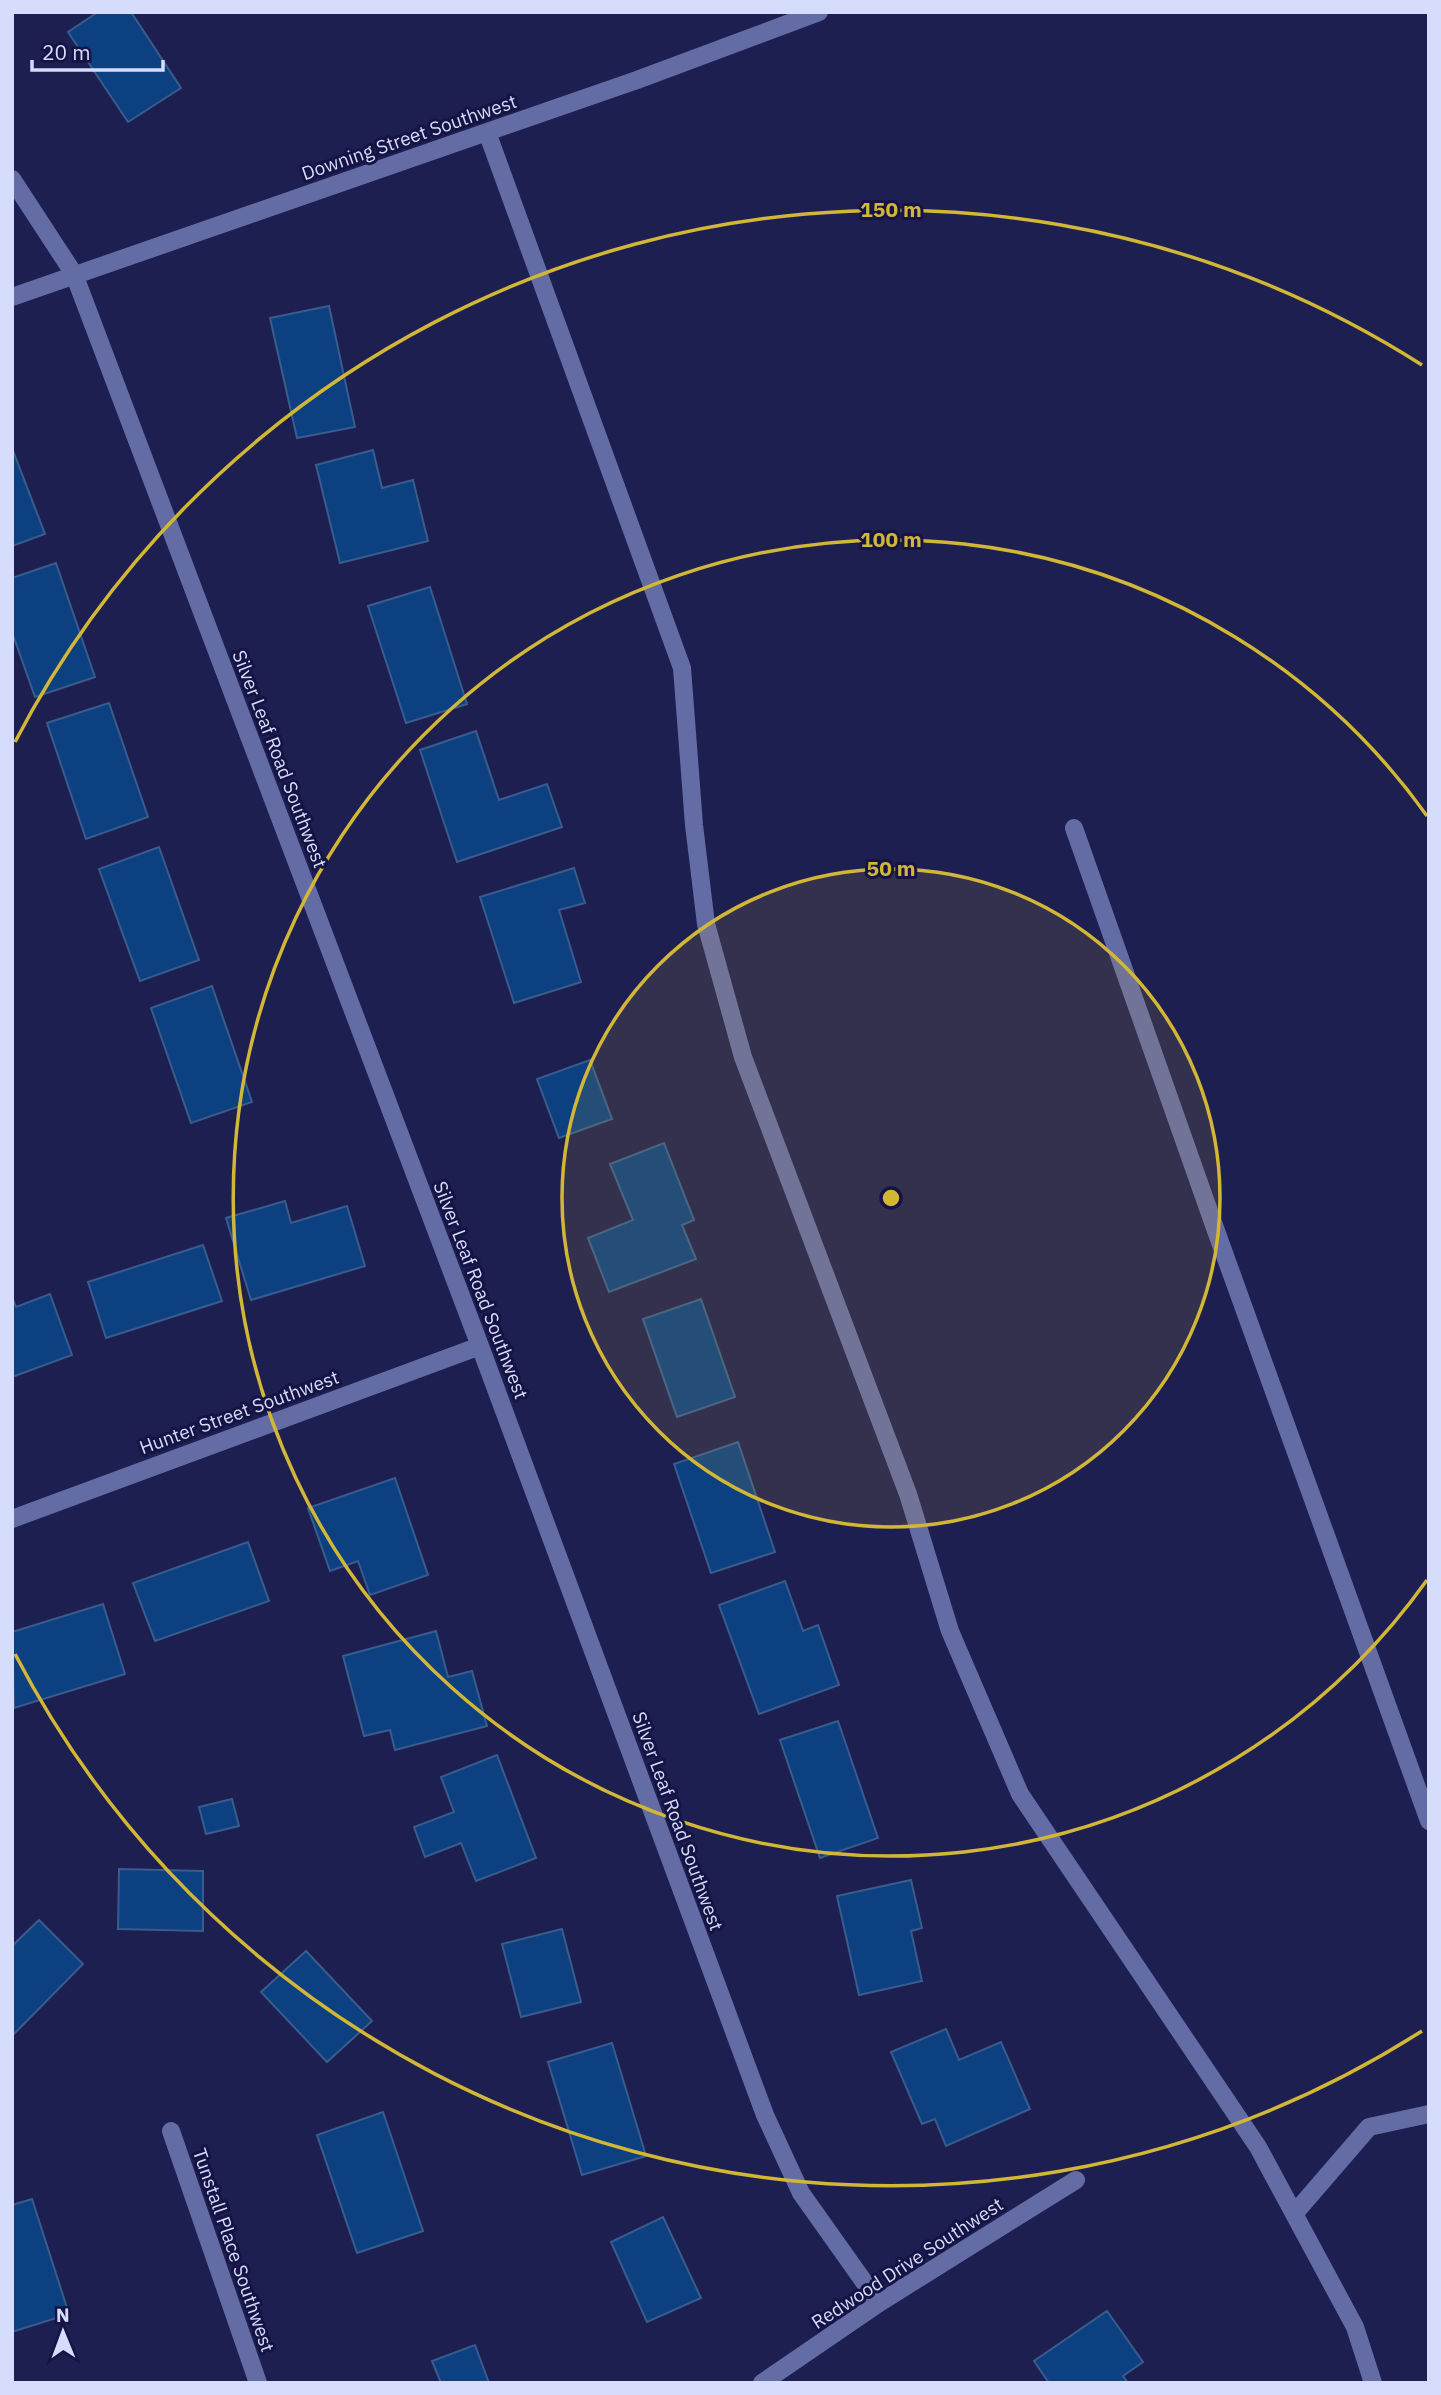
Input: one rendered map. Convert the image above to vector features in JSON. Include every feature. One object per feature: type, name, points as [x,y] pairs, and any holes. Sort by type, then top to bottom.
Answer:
[{"type":"street","name":"Downing Street Southwest","points":[[12,298],[74,274],[638,80],[819,12]]},
{"type":"street","points":[[487,132],[682,668],[694,825],[706,924],[743,1057],[908,1494],[950,1631],[1020,1794],[1258,2147],[1355,2327],[1373,2383]]},
{"type":"street","name":"Silver Leaf Road Southwest","points":[[12,179],[74,274],[480,1346],[765,2115],[801,2193],[879,2303]]},
{"type":"street","points":[[1074,828],[1429,1821]]},
{"type":"street","name":"Hunter Street Southwest","points":[[12,1519],[480,1346]]},
{"type":"street","points":[[1294,2214],[1369,2127],[1429,2114]]},
{"type":"street","name":"Tunstall Place Southwest","points":[[171,2131],[258,2383]]},
{"type":"street","name":"Redwood Drive Southwest","points":[[762,2383],[879,2303],[1076,2180]]},
{"type":"building","points":[[98,12],[131,12],[181,88],[128,122],[68,32]]},
{"type":"building","points":[[329,306],[355,427],[297,438],[270,318]]},
{"type":"building","points":[[12,448],[45,534],[12,546]]},
{"type":"building","points":[[373,450],[382,488],[413,480],[428,541],[340,563],[316,465]]},
{"type":"building","points":[[56,563],[95,677],[35,697],[12,632],[12,578]]},
{"type":"building","points":[[430,587],[467,704],[406,723],[368,606]]},
{"type":"building","points":[[109,703],[148,817],[86,839],[47,723]]},
{"type":"building","points":[[476,731],[499,800],[547,784],[562,827],[457,862],[420,750]]},
{"type":"building","points":[[159,847],[199,960],[140,981],[99,869]]},
{"type":"building","points":[[574,868],[585,903],[559,910],[581,982],[514,1003],[480,897]]},
{"type":"building","points":[[212,986],[252,1102],[191,1123],[151,1008]]},
{"type":"building","points":[[590,1060],[612,1119],[559,1138],[537,1079]]},
{"type":"building","points":[[664,1143],[694,1220],[682,1225],[696,1259],[609,1292],[588,1238],[633,1220],[610,1164]]},
{"type":"building","points":[[285,1201],[291,1223],[347,1206],[365,1266],[251,1300],[226,1218]]},
{"type":"building","points":[[203,1245],[222,1301],[106,1338],[88,1282]]},
{"type":"building","points":[[50,1294],[72,1355],[12,1377],[12,1297],[16,1307]]},
{"type":"building","points":[[701,1299],[735,1397],[677,1417],[643,1319]]},
{"type":"building","points":[[738,1442],[775,1552],[711,1573],[674,1464]]},
{"type":"building","points":[[395,1478],[428,1575],[370,1595],[358,1561],[330,1571],[308,1508]]},
{"type":"building","points":[[248,1542],[269,1601],[155,1641],[133,1583]]},
{"type":"building","points":[[785,1581],[803,1631],[818,1625],[839,1685],[759,1714],[719,1605]]},
{"type":"building","points":[[103,1604],[125,1674],[14,1708],[12,1632]]},
{"type":"building","points":[[436,1631],[448,1677],[472,1671],[487,1726],[395,1750],[390,1730],[364,1736],[343,1656]]},
{"type":"building","points":[[838,1721],[878,1838],[820,1858],[780,1740]]},
{"type":"building","points":[[497,1755],[536,1858],[476,1881],[461,1843],[425,1857],[414,1827],[454,1812],[441,1777]]},
{"type":"building","points":[[232,1799],[239,1826],[206,1834],[199,1807]]},
{"type":"building","points":[[119,1869],[203,1871],[203,1931],[118,1929]]},
{"type":"building","points":[[911,1880],[922,1928],[911,1931],[922,1981],[859,1995],[837,1896]]},
{"type":"building","points":[[39,1920],[83,1964],[12,2036],[12,1946]]},
{"type":"building","points":[[562,1929],[581,2002],[521,2017],[502,1944]]},
{"type":"building","points":[[306,1951],[372,2021],[327,2062],[261,1992]]},
{"type":"building","points":[[946,2029],[959,2060],[1001,2042],[1030,2109],[946,2146],[935,2119],[922,2124],[891,2052]]},
{"type":"building","points":[[612,2043],[646,2156],[582,2175],[548,2062]]},
{"type":"building","points":[[383,2112],[423,2231],[357,2253],[317,2135]]},
{"type":"building","points":[[32,2199],[69,2314],[12,2332],[12,2205]]},
{"type":"building","points":[[663,2217],[701,2298],[647,2322],[611,2242]]},
{"type":"building","points":[[1107,2311],[1143,2362],[1123,2376],[1128,2383],[1049,2383],[1034,2361]]},
{"type":"building","points":[[475,2345],[489,2383],[441,2383],[432,2361]]}]
